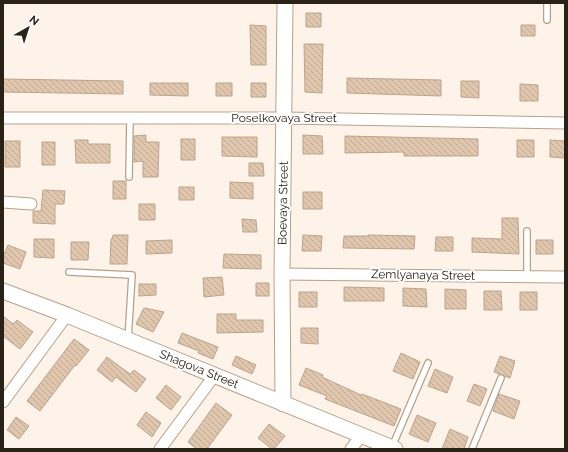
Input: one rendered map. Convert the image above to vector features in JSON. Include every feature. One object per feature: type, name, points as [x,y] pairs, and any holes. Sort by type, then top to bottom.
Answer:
[{"type":"main road","name":"Boevaya Street","points":[[283,404],[282,274],[285,3]]},
{"type":"main road","name":"Shagova Street","points":[[3,291],[67,315],[393,448]]},
{"type":"street","name":"Poselkovaya Street","points":[[3,118],[284,118],[565,123]]},
{"type":"street","points":[[3,202],[31,204]]},
{"type":"street","name":"Zemlyanaya Street","points":[[282,274],[565,277]]},
{"type":"street","points":[[3,402],[67,315]]},
{"type":"street","points":[[160,449],[214,376]]},
{"type":"street","points":[[351,449],[361,436]]},
{"type":"lane","points":[[547,3],[547,20]]},
{"type":"lane","points":[[129,176],[130,118]]},
{"type":"lane","points":[[527,231],[527,277]]},
{"type":"lane","points":[[69,272],[132,275],[128,340]]},
{"type":"lane","points":[[393,448],[428,363]]},
{"type":"lane","points":[[472,449],[501,378]]},
{"type":"building","points":[[306,13],[321,13],[321,27],[306,27]]},
{"type":"building","points":[[250,25],[266,26],[266,65],[251,65]]},
{"type":"building","points":[[521,25],[535,25],[535,36],[521,36]]},
{"type":"building","points":[[304,44],[323,44],[322,93],[305,92]]},
{"type":"building","points":[[347,78],[441,80],[441,96],[347,93]]},
{"type":"building","points":[[3,79],[123,81],[123,94],[3,92]]},
{"type":"building","points":[[461,81],[479,81],[479,98],[461,97]]},
{"type":"building","points":[[150,83],[188,83],[188,96],[150,95]]},
{"type":"building","points":[[216,83],[232,83],[232,96],[216,96]]},
{"type":"building","points":[[251,83],[266,83],[266,97],[251,97]]},
{"type":"building","points":[[520,84],[538,85],[538,101],[520,101]]},
{"type":"building","points":[[146,135],[146,142],[159,142],[158,177],[143,177],[143,161],[134,162],[134,136]]},
{"type":"building","points":[[303,135],[322,136],[323,154],[303,154]]},
{"type":"building","points":[[345,136],[478,139],[478,156],[404,156],[404,152],[345,153]]},
{"type":"building","points":[[222,137],[257,137],[257,157],[222,156]]},
{"type":"building","points":[[181,139],[195,139],[195,160],[181,160]]},
{"type":"building","points":[[75,140],[88,140],[88,144],[110,144],[110,163],[76,163]]},
{"type":"building","points":[[517,140],[534,140],[534,157],[517,157]]},
{"type":"building","points":[[550,140],[565,141],[565,158],[550,157]]},
{"type":"building","points":[[5,141],[20,141],[20,167],[5,167]]},
{"type":"building","points":[[42,142],[55,142],[55,165],[42,165]]},
{"type":"building","points":[[249,163],[263,163],[264,176],[249,176]]},
{"type":"building","points":[[113,181],[126,181],[126,199],[113,199]]},
{"type":"building","points":[[230,182],[253,183],[253,199],[230,198]]},
{"type":"building","points":[[179,187],[194,187],[194,200],[179,200]]},
{"type":"building","points":[[43,190],[65,191],[64,204],[55,204],[55,224],[33,223],[33,211],[41,211]]},
{"type":"building","points":[[303,192],[322,192],[322,209],[303,209]]},
{"type":"building","points":[[139,204],[155,204],[155,220],[139,220]]},
{"type":"building","points":[[502,218],[518,218],[519,254],[472,252],[472,238],[502,239]]},
{"type":"building","points":[[242,219],[256,220],[257,232],[243,232]]},
{"type":"building","points":[[113,235],[128,235],[127,264],[110,264],[111,239]]},
{"type":"building","points":[[303,235],[322,236],[321,251],[302,251]]},
{"type":"building","points":[[344,236],[415,236],[414,249],[343,248]]},
{"type":"building","points":[[436,237],[453,237],[453,251],[435,251]]},
{"type":"building","points":[[34,239],[54,239],[54,258],[34,257]]},
{"type":"building","points":[[172,240],[172,253],[146,254],[146,241]]},
{"type":"building","points":[[536,240],[553,240],[553,254],[536,254]]},
{"type":"building","points":[[71,242],[89,242],[88,260],[71,260]]},
{"type":"building","points":[[8,245],[26,252],[20,269],[3,263],[3,257]]},
{"type":"building","points":[[224,254],[261,255],[261,269],[223,268]]},
{"type":"building","points":[[222,277],[224,295],[204,297],[203,278]]},
{"type":"building","points":[[256,283],[269,283],[269,296],[256,296]]},
{"type":"building","points":[[139,284],[156,284],[156,295],[139,296]]},
{"type":"building","points":[[344,287],[384,288],[384,301],[344,301]]},
{"type":"building","points":[[403,288],[426,289],[427,307],[403,306]]},
{"type":"building","points":[[445,289],[466,290],[466,309],[445,309]]},
{"type":"building","points":[[484,291],[501,291],[502,310],[484,310]]},
{"type":"building","points":[[299,292],[317,292],[317,307],[299,307]]},
{"type":"building","points":[[520,292],[537,292],[537,310],[520,310]]},
{"type":"building","points":[[144,308],[164,312],[153,332],[136,324]]},
{"type":"building","points":[[217,314],[236,314],[236,320],[263,320],[263,332],[217,333]]},
{"type":"building","points":[[3,316],[13,324],[17,320],[33,332],[20,349],[3,336]]},
{"type":"building","points":[[301,328],[318,328],[318,344],[301,343]]},
{"type":"building","points":[[182,333],[218,347],[213,359],[198,353],[199,351],[178,343]]},
{"type":"building","points":[[74,339],[89,350],[76,366],[75,365],[40,411],[27,401]]},
{"type":"building","points":[[401,353],[420,362],[413,379],[393,371]]},
{"type":"building","points":[[236,356],[256,365],[252,374],[232,365]]},
{"type":"building","points":[[500,356],[515,361],[510,378],[494,372]]},
{"type":"building","points":[[107,357],[130,374],[134,370],[146,379],[136,392],[116,377],[112,382],[97,370]]},
{"type":"building","points":[[306,368],[323,375],[322,377],[361,395],[362,394],[401,409],[394,426],[325,399],[327,396],[299,385]]},
{"type":"building","points":[[435,369],[453,377],[447,393],[428,386]]},
{"type":"building","points":[[474,384],[487,389],[480,406],[467,401]]},
{"type":"building","points":[[166,385],[181,397],[171,410],[156,398]]},
{"type":"building","points":[[499,394],[520,401],[514,419],[493,411]]},
{"type":"building","points":[[216,403],[232,415],[207,449],[197,449],[188,442]]},
{"type":"building","points":[[146,412],[161,423],[152,437],[137,425]]},
{"type":"building","points":[[417,415],[436,423],[428,442],[409,434]]},
{"type":"building","points":[[16,417],[29,426],[19,439],[7,430]]},
{"type":"building","points":[[269,424],[285,436],[274,449],[258,438]]},
{"type":"building","points":[[450,429],[468,437],[464,449],[442,449]]}]
